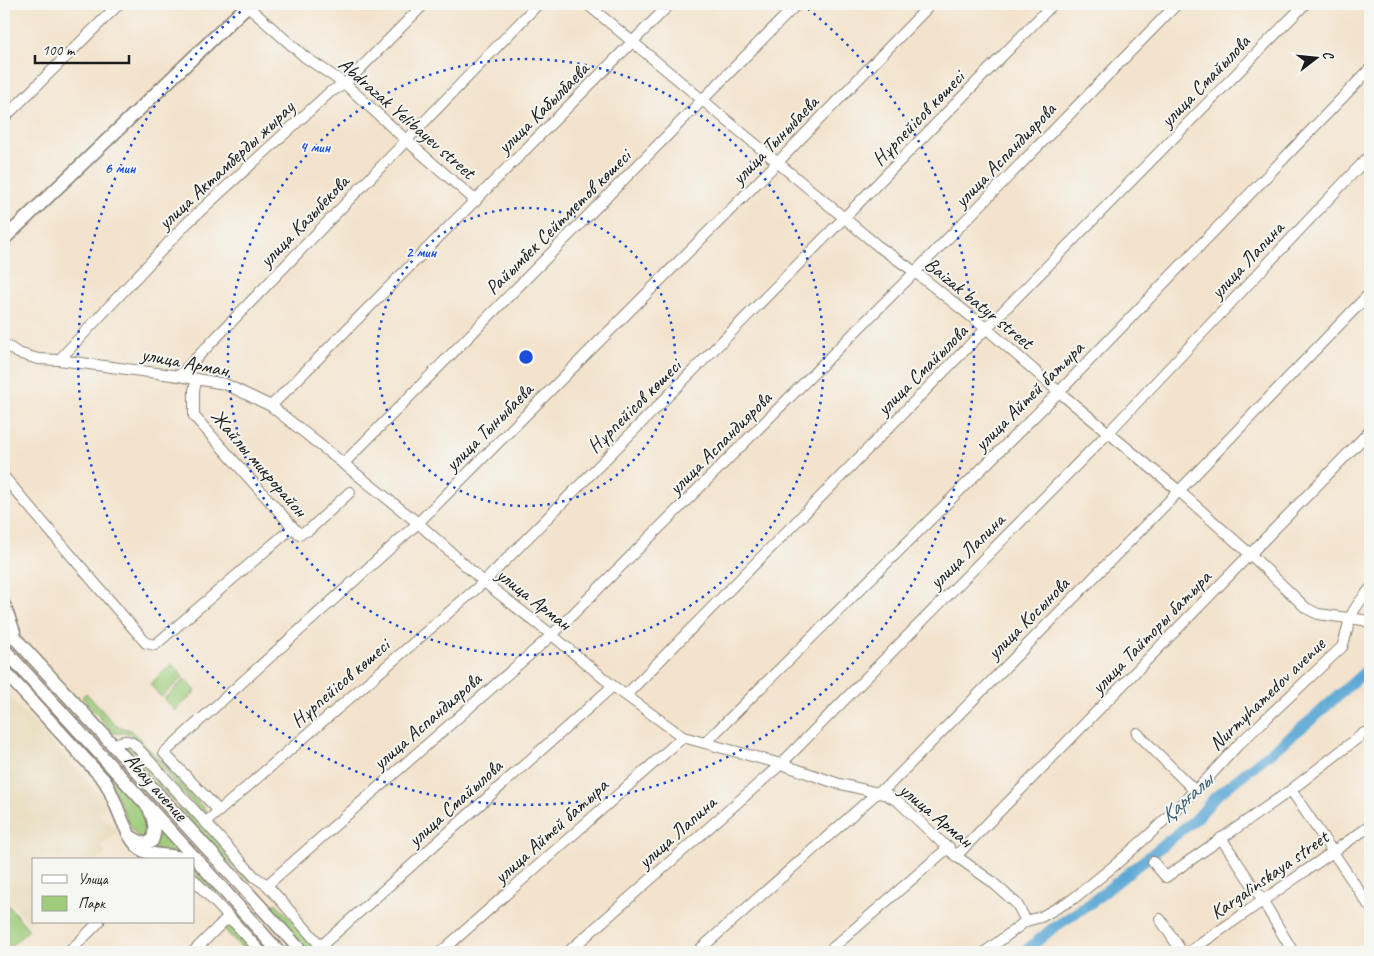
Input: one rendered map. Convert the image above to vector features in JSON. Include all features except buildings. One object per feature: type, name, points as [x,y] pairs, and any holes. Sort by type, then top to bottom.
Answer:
[{"type":"main road","points":[[4,239],[248,4]]},
{"type":"main road","points":[[4,605],[18,641]]},
{"type":"main road","name":"Abay avenue","points":[[4,626],[302,952]]},
{"type":"main road","name":"Abay avenue","points":[[4,649],[193,858]]},
{"type":"main road","points":[[4,671],[104,780],[110,788],[131,837],[140,848],[146,852],[182,858]]},
{"type":"main road","points":[[131,837],[144,844],[152,841],[154,836],[152,815],[143,801]]},
{"type":"main road","name":"Abay avenue","points":[[200,866],[279,952]]},
{"type":"street","points":[[4,118],[119,4]]},
{"type":"street","name":"Abdrazak Yelibayev street","points":[[248,4],[255,13],[305,56],[346,84],[476,201]]},
{"type":"street","name":"улица Актамберды жырау","points":[[59,360],[187,223],[330,92],[346,84],[424,4]]},
{"type":"street","name":"улица Казыбекова","points":[[179,376],[538,4]]},
{"type":"street","name":"Baizak batyr street","points":[[587,4],[878,246],[915,272],[987,329],[1059,392],[1179,491],[1251,555],[1306,608],[1318,614],[1350,618],[1370,623]]},
{"type":"street","name":"улица Кабылбаева","points":[[271,406],[670,4]]},
{"type":"street","name":"Райымбек Сейтметов көшесі","points":[[343,464],[797,4]]},
{"type":"street","name":"улица Тыныбаева","points":[[219,811],[164,753],[418,523],[778,162],[931,4]]},
{"type":"street","name":"Нұрпейісов көшесі","points":[[206,822],[484,582],[1053,4]]},
{"type":"street","name":"улица Аспандиярова","points":[[267,885],[552,635],[915,272],[1177,4]]},
{"type":"street","name":"улица Смайылова","points":[[626,696],[1305,4]]},
{"type":"street","name":"улица Айтей батыра","points":[[706,742],[1059,392],[1370,69]]},
{"type":"street","name":"улица Лапина","points":[[568,952],[781,764],[1108,433],[1370,155]]},
{"type":"street","name":"улица Косынова","points":[[697,952],[896,778],[1179,491],[1370,293]]},
{"type":"street","name":"улица Арман","points":[[4,344],[18,354],[38,359],[59,360],[179,376],[225,384],[271,406],[418,523],[484,582],[613,686],[683,737],[781,764],[836,783],[887,795],[899,802],[953,851],[1017,904],[1026,921]]},
{"type":"street","name":"Жайлы микрорайон","points":[[197,379],[194,390],[194,416],[299,534],[304,533],[350,492]]},
{"type":"street","name":"улица Тайторы батыра","points":[[828,952],[953,851],[1251,555],[1370,431]]},
{"type":"street","points":[[4,477],[146,643],[155,646],[292,528]]},
{"type":"street","name":"Nurmyhamedov avenue","points":[[985,952],[1026,921],[1041,917],[1072,898],[1150,834],[1195,791],[1238,745],[1342,647],[1350,618],[1370,589]]},
{"type":"street","name":"улица Смайылова","points":[[324,949],[613,686]]},
{"type":"street","points":[[1137,733],[1195,791]]},
{"type":"street","points":[[1153,862],[1166,877],[1291,790],[1364,734]]},
{"type":"street","name":"улица Айтей батыра","points":[[442,952],[683,737]]},
{"type":"street","points":[[113,745],[122,740],[134,744],[256,877],[267,885],[324,949]]},
{"type":"street","points":[[1291,790],[1334,851],[1370,907]]},
{"type":"street","name":"Kargalinskaya street","points":[[1189,952],[1370,826]]},
{"type":"street","points":[[1221,838],[1293,952]]},
{"type":"street","points":[[195,881],[261,952]]},
{"type":"street","points":[[1160,919],[1182,952]]},
{"type":"street","points":[[193,952],[226,920],[232,920]]},
{"type":"street","points":[[69,952],[97,924]]},
{"type":"shaded area","points":[[4,691],[108,804],[99,814],[118,831],[100,846],[106,853],[101,858],[32,858],[32,921],[29,923],[4,893]]},
{"type":"green space","points":[[172,664],[183,677],[161,697],[150,684]]},
{"type":"green space","points":[[185,679],[196,691],[175,711],[164,699]]},
{"type":"green space","points":[[86,693],[116,726],[131,730],[209,814],[204,816],[129,733],[113,733],[82,697]]},
{"type":"green space","points":[[130,745],[254,879],[251,881],[238,873],[124,747]]},
{"type":"green space","points":[[112,780],[121,786],[147,816],[150,837],[142,842],[131,828],[110,781]]},
{"type":"green space","points":[[159,829],[185,855],[143,846]]},
{"type":"green space","points":[[195,868],[242,921],[239,924],[195,875]]},
{"type":"green space","points":[[4,900],[29,930],[4,952],[4,925],[8,929],[4,924]]},
{"type":"green space","points":[[276,903],[321,952],[308,952],[278,919],[272,906]]},
{"type":"green space","points":[[230,924],[257,952],[246,952],[223,928]]},
{"type":"waterway","name":"Қарғалы","points":[[1024,952],[1053,928],[1091,903],[1198,817],[1215,797],[1310,721],[1370,667]]}]
